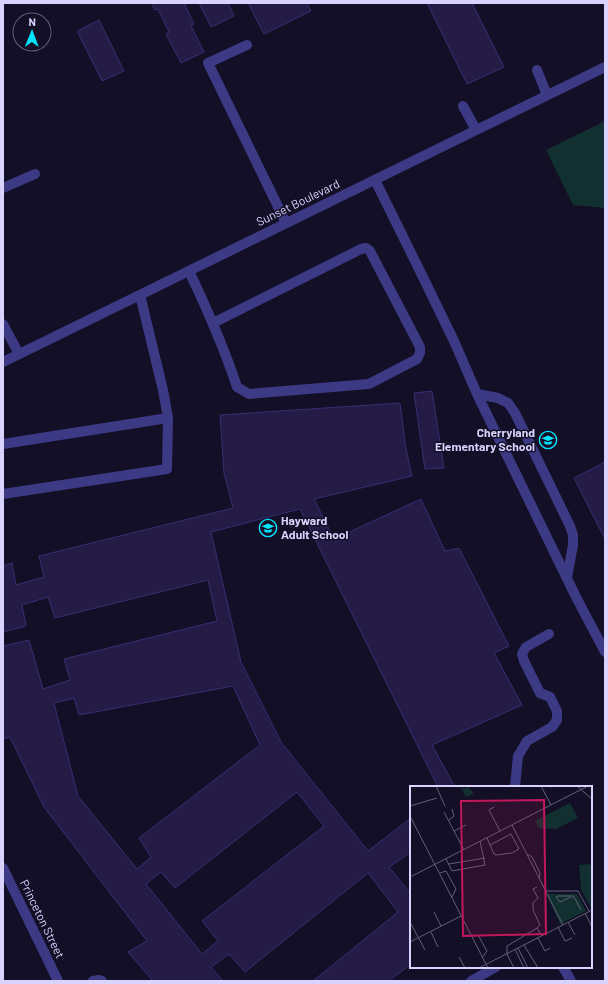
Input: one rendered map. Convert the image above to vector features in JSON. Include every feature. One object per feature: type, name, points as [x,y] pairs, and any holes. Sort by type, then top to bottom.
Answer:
[{"type":"street","points":[[247,45],[208,63],[286,223]]},
{"type":"street","name":"Sunset Boulevard","points":[[3,362],[605,67]]},
{"type":"street","points":[[537,70],[548,95]]},
{"type":"street","points":[[463,106],[476,130]]},
{"type":"street","points":[[3,188],[35,174]]},
{"type":"street","points":[[375,180],[567,578],[605,652]]},
{"type":"street","points":[[189,271],[228,359],[236,387],[249,394],[370,384],[417,359],[420,353],[420,347],[370,251],[366,248],[361,249],[213,323]]},
{"type":"street","points":[[3,494],[167,469],[168,418],[163,390],[140,295]]},
{"type":"street","points":[[3,324],[19,354]]},
{"type":"street","points":[[478,394],[498,398],[508,403],[515,413],[570,526],[573,535],[573,545],[567,578]]},
{"type":"street","points":[[3,444],[168,418]]},
{"type":"street","points":[[515,786],[518,756],[527,741],[552,727],[557,720],[557,711],[550,697],[540,693],[522,654],[526,647],[549,634]]},
{"type":"street","name":"Princeton Street","points":[[3,868],[58,981]]},
{"type":"street","points":[[471,981],[494,968]]},
{"type":"street","points":[[564,968],[571,981]]},
{"type":"street","points":[[93,981],[102,981]]},
{"type":"green space","points":[[605,121],[605,208],[573,205],[546,150]]},
{"type":"building","points":[[151,3],[184,3],[194,24],[191,26],[204,52],[181,63],[166,34],[169,32],[158,9],[155,10]]},
{"type":"building","points":[[199,3],[228,3],[234,16],[211,27]]},
{"type":"building","points":[[248,3],[307,3],[311,11],[264,34]]},
{"type":"building","points":[[427,3],[472,3],[504,67],[467,84]]},
{"type":"building","points":[[99,20],[124,71],[102,81],[77,31]]},
{"type":"building","points":[[432,391],[444,468],[425,469],[414,393]]},
{"type":"building","points":[[400,403],[406,449],[412,476],[314,499],[334,539],[421,499],[445,551],[459,548],[509,646],[494,653],[522,705],[432,745],[454,786],[438,786],[300,509],[211,532],[241,662],[281,742],[368,851],[410,819],[410,853],[389,867],[410,893],[410,965],[389,981],[313,981],[398,912],[368,873],[245,972],[229,954],[211,967],[223,981],[153,981],[128,952],[147,941],[44,807],[10,737],[3,739],[3,646],[29,640],[43,689],[70,680],[64,659],[217,621],[208,580],[55,618],[48,597],[22,605],[26,626],[3,632],[3,566],[12,563],[16,585],[44,577],[39,556],[233,508],[224,473],[220,415]],"holes":[[[233,686],[260,745],[139,838],[151,857],[137,869],[78,796],[54,703],[74,698],[79,715]],[[297,792],[324,826],[202,921],[218,941],[202,954],[146,884],[161,872],[175,888]]]},
{"type":"building","points":[[605,462],[605,539],[574,478]]},
{"type":"place","name":"Cherryland Elementary School","points":[[548,440]]},
{"type":"place","name":"Hayward Adult School","points":[[268,528]]}]
